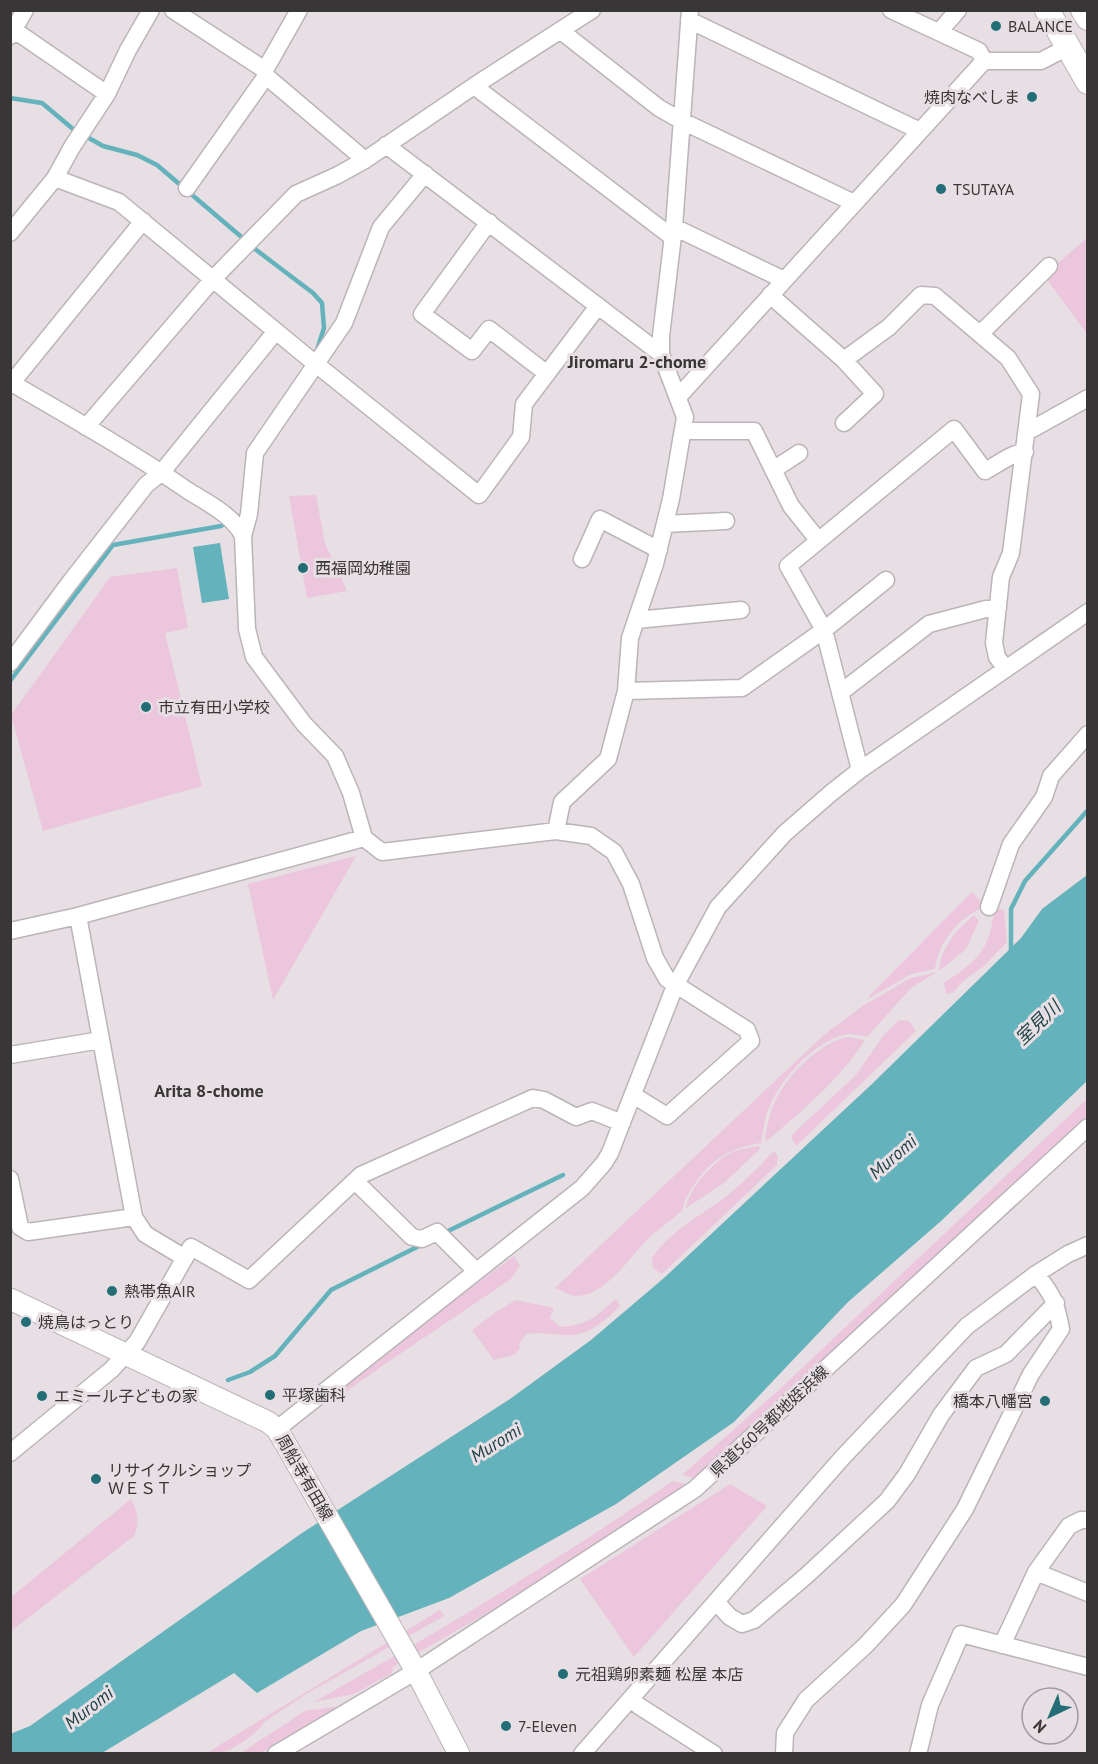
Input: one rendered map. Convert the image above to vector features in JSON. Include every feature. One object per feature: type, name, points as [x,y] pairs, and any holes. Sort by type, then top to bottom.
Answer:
[{"type":"highway","points":[[1047,10],[1088,82]]},
{"type":"highway","points":[[1053,10],[1088,71]]},
{"type":"highway","points":[[1083,10],[1088,18]]},
{"type":"main road","name":"周船寺有田線","points":[[10,1299],[267,1422],[279,1432],[413,1666],[459,1754]]},
{"type":"street","points":[[25,10],[12,33],[107,94]]},
{"type":"street","points":[[10,233],[55,178],[107,94],[128,50],[151,10]]},
{"type":"street","points":[[172,10],[266,73],[365,160]]},
{"type":"street","points":[[187,188],[266,73],[299,10]]},
{"type":"street","points":[[86,427],[213,279],[296,194],[338,176],[365,160],[592,10]]},
{"type":"street","points":[[891,10],[980,51],[984,61]]},
{"type":"street","points":[[939,32],[958,10]]},
{"type":"street","points":[[555,831],[562,802],[608,759],[626,691],[630,638],[659,550],[683,430],[685,417],[679,396],[661,354],[661,336],[673,232],[690,15],[920,131]]},
{"type":"street","points":[[561,31],[659,108],[854,203]]},
{"type":"street","points":[[679,396],[984,61],[1041,61],[1068,47]]},
{"type":"street","points":[[474,86],[673,232],[784,280]]},
{"type":"street","points":[[386,145],[661,354]]},
{"type":"street","points":[[425,174],[381,227],[344,323],[311,361],[255,453],[249,514],[240,532],[247,629],[254,657],[304,724],[335,756],[351,793],[364,838],[382,852],[555,831],[591,836],[614,852],[632,884],[655,958],[667,979],[747,1030],[751,1041],[667,1116],[633,1095]]},
{"type":"street","points":[[55,178],[119,202],[311,361],[479,495],[520,437],[524,404],[598,306]]},
{"type":"street","points":[[142,221],[11,383],[162,472],[225,515],[240,532]]},
{"type":"street","points":[[489,222],[422,314],[472,351],[489,329],[546,373]]},
{"type":"street","points":[[980,334],[1049,266]]},
{"type":"street","points":[[770,295],[844,360],[875,394],[844,423]]},
{"type":"street","points":[[844,360],[889,327],[921,295],[935,296],[1008,358],[1031,394],[1011,553],[1002,577],[994,643],[997,657],[1006,669]]},
{"type":"street","points":[[10,663],[146,485],[162,472],[276,332]]},
{"type":"street","points":[[1027,432],[1088,398]]},
{"type":"street","points":[[860,770],[824,630],[788,566],[954,429],[985,471],[1002,463],[1017,452],[1025,452]]},
{"type":"street","points":[[683,430],[754,431],[791,506],[818,540]]},
{"type":"street","points":[[773,470],[799,453]]},
{"type":"street","points":[[582,559],[600,519],[659,550]]},
{"type":"street","points":[[665,524],[726,520]]},
{"type":"street","points":[[626,691],[742,688],[824,630],[886,580]]},
{"type":"street","points":[[840,693],[929,624],[998,608]]},
{"type":"street","points":[[636,620],[741,610]]},
{"type":"street","points":[[279,1432],[592,1178],[610,1153],[675,986],[718,907],[785,833],[860,770],[1088,612]]},
{"type":"street","points":[[989,907],[1011,844],[1044,797],[1051,776],[1088,734]]},
{"type":"street","points":[[10,931],[78,916],[364,838]]},
{"type":"street","points":[[78,916],[134,1217],[145,1234],[185,1258]]},
{"type":"street","points":[[10,1055],[101,1040]]},
{"type":"street","points":[[10,1453],[111,1370],[137,1342],[191,1247],[249,1280],[361,1175],[534,1098],[544,1100],[576,1117],[592,1111],[622,1123]]},
{"type":"street","name":"県道560号都地姪浜線","points":[[276,1754],[695,1489],[1088,1127]]},
{"type":"street","points":[[10,1179],[20,1227],[28,1232],[134,1217]]},
{"type":"street","points":[[355,1181],[412,1237],[422,1239],[440,1237],[476,1271]]},
{"type":"street","points":[[582,1754],[843,1458],[967,1326],[1036,1274],[1068,1254],[1088,1245]]},
{"type":"street","points":[[784,1754],[785,1733],[806,1700],[866,1645],[903,1605],[965,1509],[1031,1374],[1061,1329],[1052,1293],[1036,1274]]},
{"type":"street","points":[[716,1602],[730,1617],[742,1624],[754,1620],[806,1576],[887,1501],[907,1474],[941,1415],[976,1368],[1006,1354],[1056,1303]]},
{"type":"street","points":[[1002,1645],[1036,1572],[1069,1526],[1081,1520],[1088,1520]]},
{"type":"street","points":[[1036,1572],[1088,1593]]},
{"type":"street","points":[[918,1754],[930,1705],[961,1634],[1088,1667]]},
{"type":"street","points":[[631,1699],[714,1754]]},
{"type":"shaded area","points":[[1087,238],[1087,334],[1048,281],[1057,264]]},
{"type":"shaded area","points":[[316,495],[325,544],[347,591],[307,598],[289,496]]},
{"type":"shaded area","points":[[177,568],[188,628],[165,633],[202,786],[43,831],[11,715],[110,577]]},
{"type":"shaded area","points":[[356,856],[273,1000],[248,884]]},
{"type":"shaded area","points":[[972,892],[985,906],[967,917],[952,931],[941,949],[935,969],[911,974],[868,999],[869,996]]},
{"type":"shaded area","points":[[997,909],[1004,910],[1007,942],[984,966],[963,981],[953,993],[946,994],[944,983],[964,969],[982,951]]},
{"type":"shaded area","points":[[974,915],[979,921],[966,949],[939,971],[943,954],[950,940]]},
{"type":"shaded area","points":[[937,972],[912,987],[867,1037],[844,1035],[822,1044],[811,1052],[783,1082],[776,1093],[766,1118],[761,1143],[736,1149],[716,1160],[693,1186],[680,1213],[650,1237],[608,1282],[588,1294],[577,1296],[555,1288],[825,1034],[864,1005],[911,978]]},
{"type":"shaded area","points":[[899,1020],[909,1021],[916,1031],[796,1146],[791,1137],[855,1076],[884,1035]]},
{"type":"shaded area","points":[[846,1037],[865,1040],[832,1081],[767,1141],[765,1137],[768,1122],[778,1095],[785,1084],[813,1055]]},
{"type":"shaded area","points":[[1087,1099],[1087,1116],[696,1479],[682,1475],[781,1388]]},
{"type":"shaded area","points":[[759,1146],[760,1149],[724,1183],[686,1208],[691,1193],[714,1165],[735,1151]]},
{"type":"shaded area","points":[[774,1151],[778,1156],[777,1165],[662,1274],[653,1268],[652,1258],[669,1238],[734,1190]]},
{"type":"shaded area","points":[[514,1256],[520,1266],[511,1279],[388,1362],[348,1390],[338,1400],[319,1402],[339,1385]]},
{"type":"shaded area","points":[[616,1299],[620,1306],[589,1330],[574,1335],[527,1334],[519,1343],[520,1349],[514,1355],[494,1360],[472,1330],[516,1300],[554,1308],[550,1318],[560,1327],[579,1324],[591,1319]]},
{"type":"shaded area","points":[[673,1481],[689,1485],[482,1616],[393,1667],[392,1673],[354,1694],[314,1702],[496,1596]]},
{"type":"shaded area","points":[[730,1484],[767,1506],[634,1657],[580,1579]]},
{"type":"shaded area","points":[[131,1499],[137,1517],[134,1536],[11,1631],[11,1597]]},
{"type":"shaded area","points":[[440,1610],[444,1616],[308,1693],[264,1722],[251,1736],[238,1745],[218,1754],[205,1754]]},
{"type":"shaded area","points":[[342,1706],[260,1753],[239,1754],[305,1711]]},
{"type":"water","points":[[220,543],[229,599],[202,603],[193,547]]},
{"type":"water","points":[[1087,875],[1087,1081],[941,1221],[848,1302],[734,1422],[616,1504],[449,1598],[361,1631],[257,1693],[234,1673],[102,1753],[11,1753],[10,1734],[30,1726],[302,1533],[510,1399],[591,1340],[664,1278],[872,1084],[1021,938],[1042,909]]},
{"type":"waterway","points":[[10,98],[42,103],[73,129],[103,146],[137,155],[157,165],[245,240]]},
{"type":"waterway","points":[[251,246],[313,293],[322,303],[324,328],[317,350]]},
{"type":"waterway","points":[[10,681],[113,545],[221,526],[228,521]]},
{"type":"waterway","points":[[1011,951],[1011,909],[1025,881],[1088,810]]},
{"type":"waterway","points":[[444,1233],[563,1175]]},
{"type":"waterway","points":[[228,1380],[250,1372],[275,1356],[331,1290],[423,1244]]},
{"type":"place","name":"BALANCE","points":[[996,26]]},
{"type":"place","name":"焼肉なべしま","points":[[1032,97]]},
{"type":"place","name":"TSUTAYA","points":[[941,189]]},
{"type":"place","name":"西福岡幼稚園","points":[[303,568]]},
{"type":"place","name":"市立有田小学校","points":[[146,707]]},
{"type":"place","name":"熱帯魚AIR","points":[[112,1291]]},
{"type":"place","name":"焼鳥はっとり","points":[[26,1322]]},
{"type":"place","name":"平塚歯科","points":[[270,1395]]},
{"type":"place","name":"エミール子どもの家","points":[[42,1396]]},
{"type":"place","name":"橋本八幡宮","points":[[1045,1401]]},
{"type":"place","name":"リサイクルショップ ＷＥＳＴ","points":[[96,1479]]},
{"type":"place","name":"元祖鶏卵素麺 松屋 本店","points":[[563,1674]]},
{"type":"place","name":"7-Eleven","points":[[506,1726]]},
{"type":"district","name":"Jiromaru 2-chome","points":[[637,362]]},
{"type":"district","name":"Arita 8-chome","points":[[209,1091]]},
{"type":"water label","name":"室見川","points":[[1038,1023]]},
{"type":"water label","name":"Muromi","points":[[893,1157]]},
{"type":"water label","name":"Muromi","points":[[496,1443]]},
{"type":"water label","name":"Muromi","points":[[89,1708]]}]
